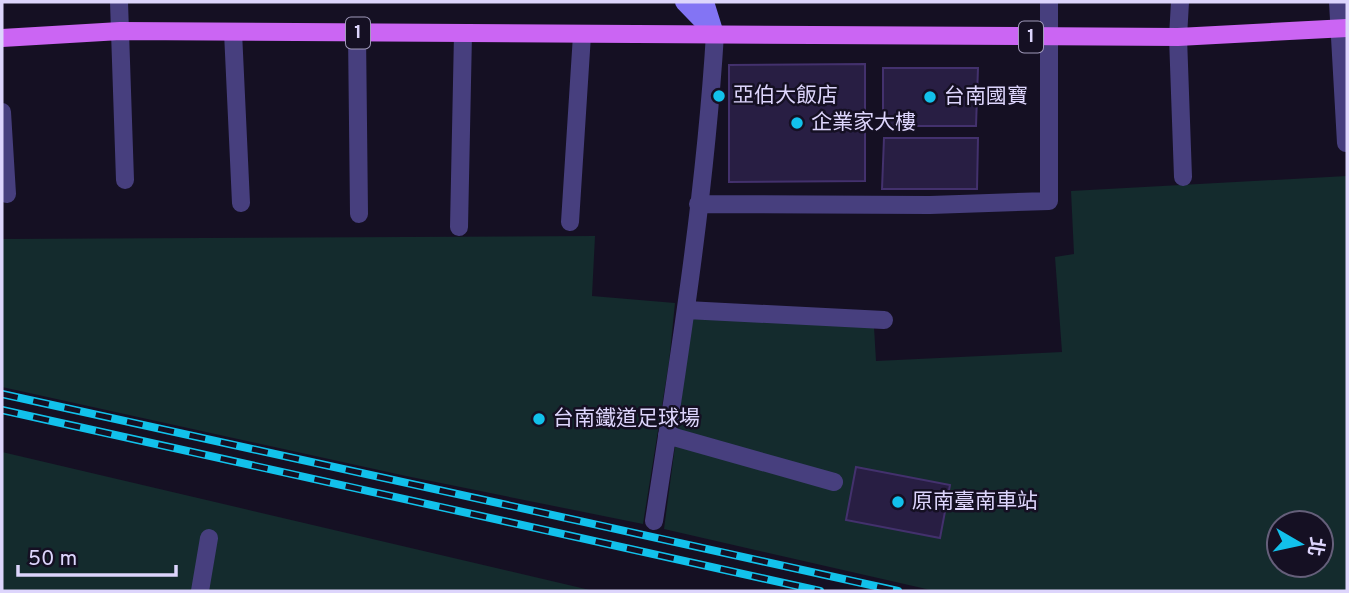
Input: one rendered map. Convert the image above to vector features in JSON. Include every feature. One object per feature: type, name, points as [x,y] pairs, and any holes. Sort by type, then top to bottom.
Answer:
[{"type":"main road","name":"1","points":[[2,38],[120,31],[1178,37],[1344,28]]},
{"type":"street","points":[[120,2],[125,180]]},
{"type":"street","points":[[684,2],[715,34]]},
{"type":"street","points":[[654,521],[686,310],[715,34],[705,2]]},
{"type":"street","points":[[698,204],[930,205],[1049,201],[1049,2]]},
{"type":"street","points":[[1180,2],[1178,37],[1183,177]]},
{"type":"street","points":[[1338,2],[1344,28],[1346,143]]},
{"type":"street","points":[[233,32],[241,203]]},
{"type":"street","points":[[357,33],[359,214]]},
{"type":"street","points":[[459,226],[463,34]]},
{"type":"street","points":[[570,222],[582,35]]},
{"type":"street","points":[[2,112],[7,194]]},
{"type":"street","points":[[686,310],[884,320]]},
{"type":"street","points":[[667,435],[834,482]]},
{"type":"street","points":[[200,591],[209,538]]},
{"type":"green space","points":[[1347,176],[1347,591],[935,591],[664,529],[692,318],[874,327],[876,361],[1062,352],[1055,257],[1074,254],[1071,191]]},
{"type":"green space","points":[[595,236],[592,296],[675,303],[669,362],[643,524],[406,476],[2,387],[2,239]]},
{"type":"green space","points":[[2,452],[594,591],[2,591]]},
{"type":"building","name":"企業家大樓","points":[[865,64],[865,181],[729,182],[729,65]]},
{"type":"building","name":"台南國寶","points":[[883,68],[978,68],[976,126],[883,126]]},
{"type":"building","name":"台南國寶","points":[[884,138],[978,138],[977,189],[882,189]]},
{"type":"building","name":"原南臺南車站","points":[[856,467],[950,485],[940,538],[846,520]]},
{"type":"railway","points":[[2,394],[898,591]]},
{"type":"railway","points":[[2,410],[820,591]]},
{"type":"place","name":"亞伯大飯店","points":[[719,96]]},
{"type":"place","name":"台南國寶","points":[[930,97]]},
{"type":"place","name":"企業家大樓","points":[[797,123]]},
{"type":"place","name":"台南鐵道足球場","points":[[539,419]]},
{"type":"place","name":"原南臺南車站","points":[[898,502]]}]
